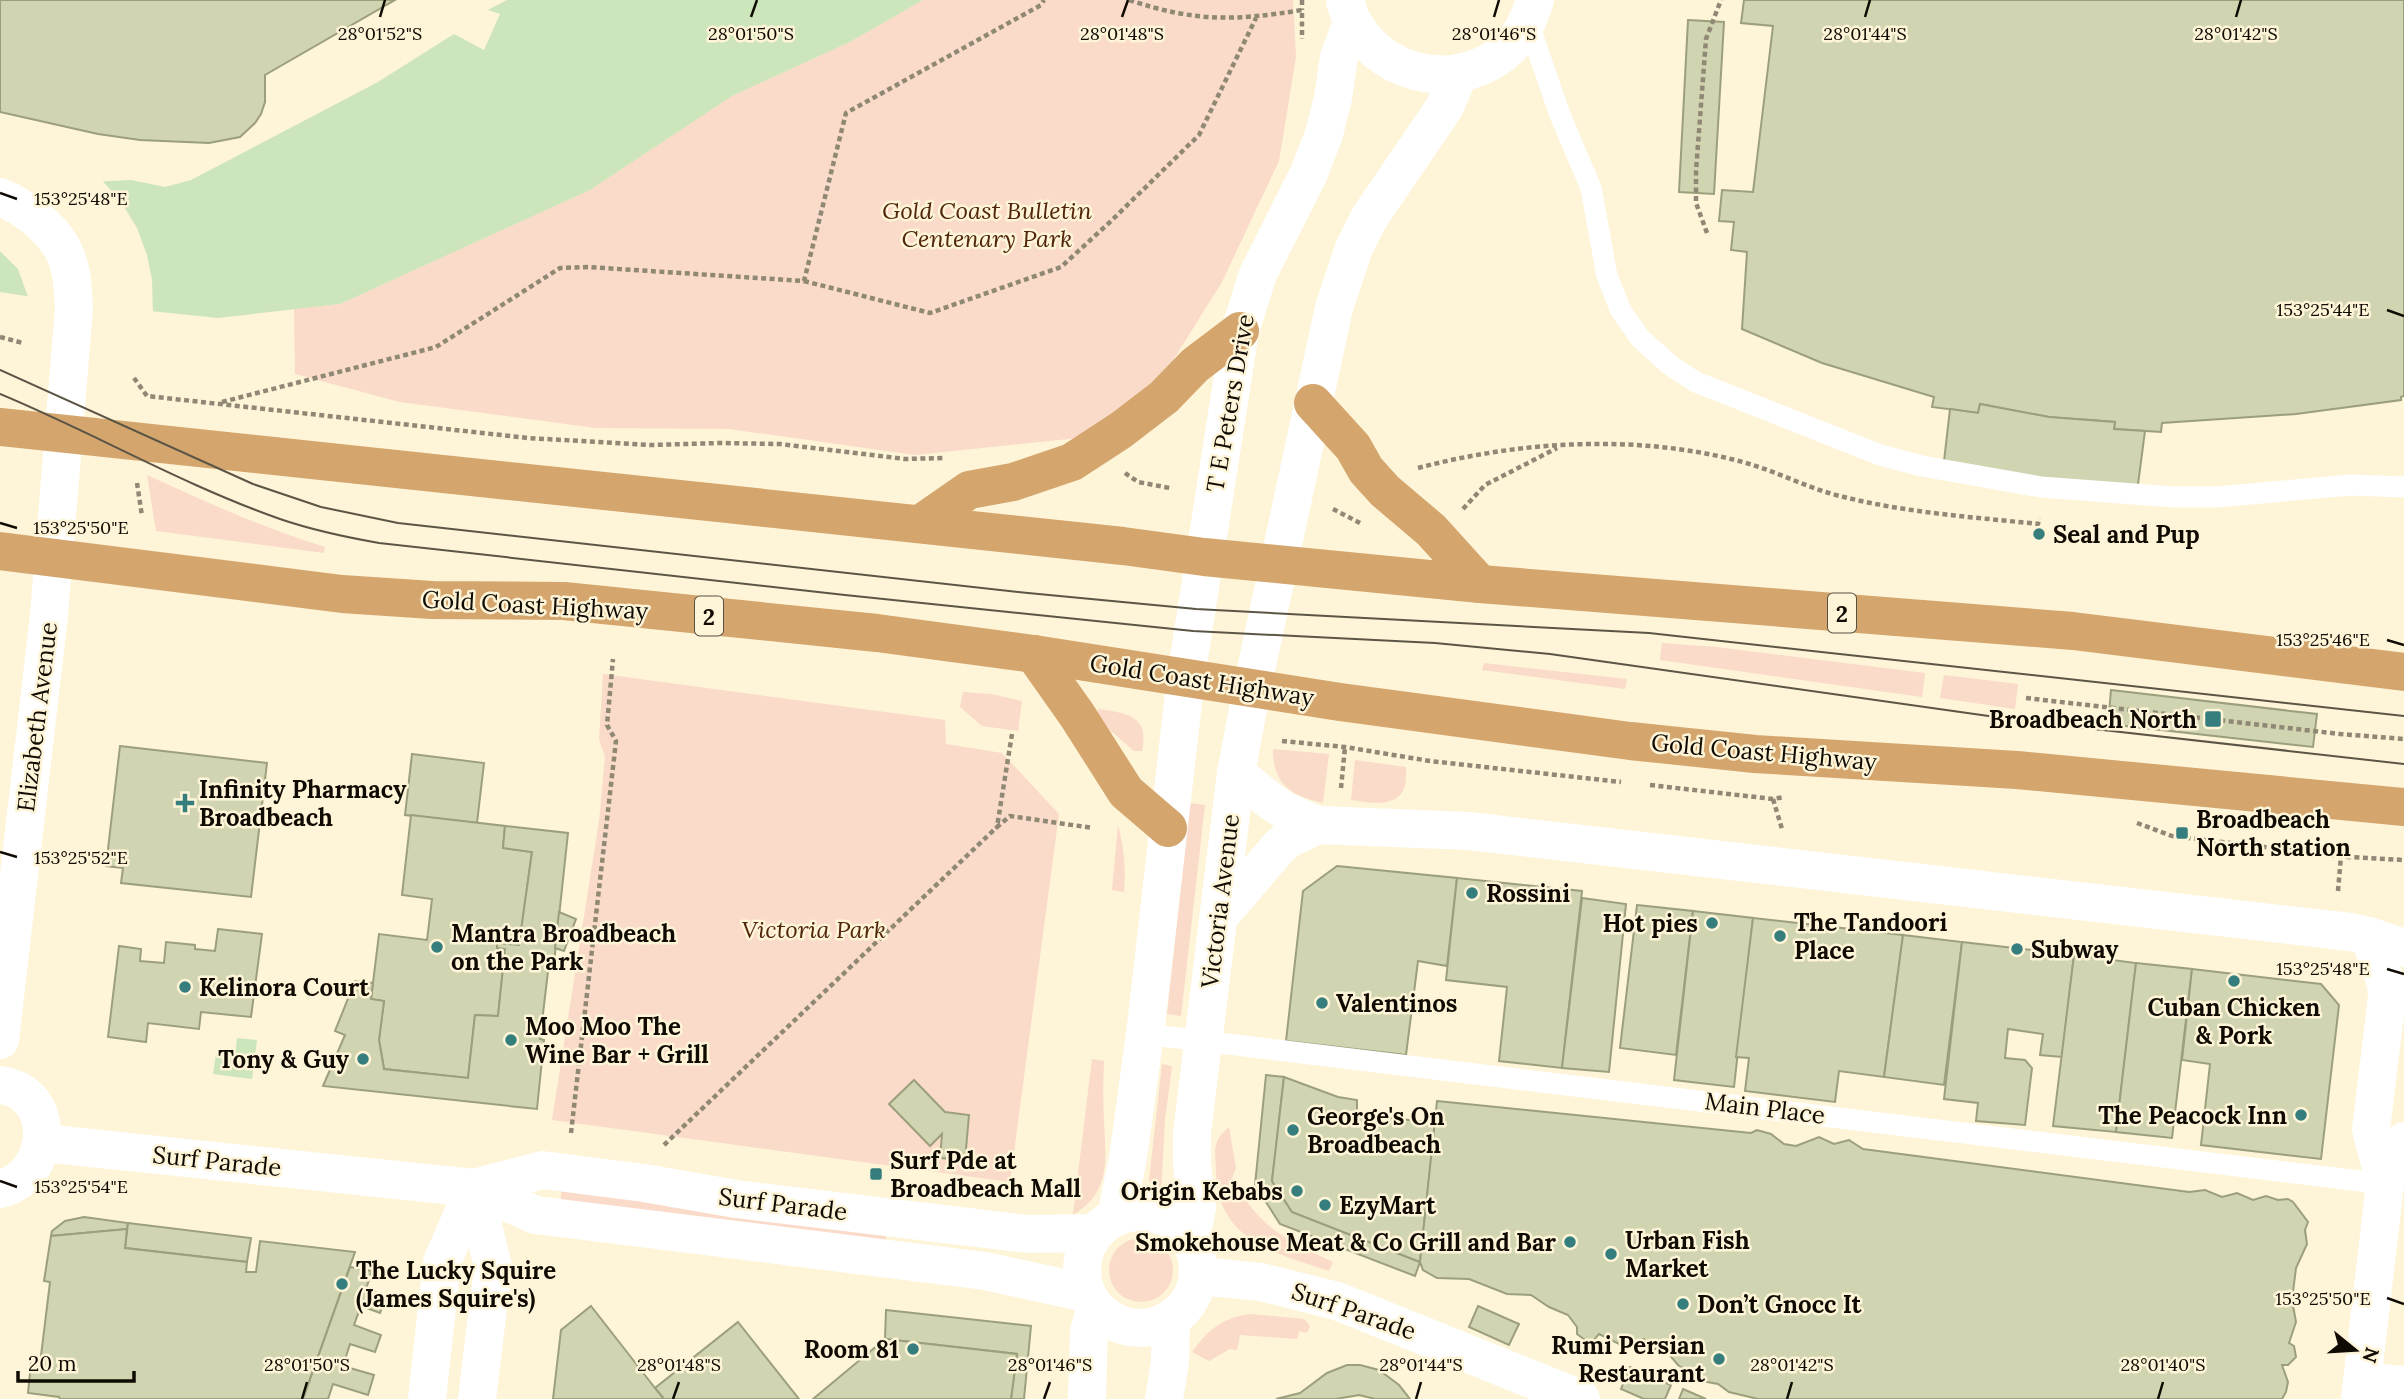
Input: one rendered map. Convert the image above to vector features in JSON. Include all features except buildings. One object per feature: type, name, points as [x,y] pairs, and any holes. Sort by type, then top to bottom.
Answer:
[{"type":"highway","points":[[920,524],[969,490],[1013,482],[1072,462],[1121,430],[1164,397],[1195,365],[1240,331]]},
{"type":"highway","points":[[1313,403],[1353,447],[1366,470],[1384,491],[1431,530],[1480,583]]},
{"type":"highway","name":"2","points":[[0,427],[920,524],[1204,557],[1480,583],[2073,631],[2404,672]]},
{"type":"highway","name":"Gold Coast Highway","points":[[0,551],[342,594],[432,600],[564,601],[863,632],[1034,654],[1492,724],[1630,741],[1769,755],[2017,770],[2404,807]]},
{"type":"highway","points":[[1034,654],[1072,707],[1126,792],[1168,828]]},
{"type":"street","points":[[1349,11],[1372,47],[1397,66],[1427,75],[1459,74],[1487,64],[1511,46],[1532,11]]},
{"type":"street","name":"T E Peters Drive","points":[[1186,677],[1240,331],[1258,274],[1309,173],[1324,134],[1349,11]]},
{"type":"street","points":[[1279,564],[1334,308],[1354,248],[1369,218],[1444,108],[1459,74]]},
{"type":"street","name":"Elizabeth Avenue","points":[[0,197],[14,203],[39,221],[57,240],[67,257],[74,308],[54,558],[0,1040]]},
{"type":"street","name":"Victoria Avenue","points":[[1195,1258],[1197,1207],[1192,1165],[1192,1133],[1203,1041],[1236,773],[1279,564]]},
{"type":"street","points":[[1105,1225],[1132,1212],[1150,1212],[1167,1217],[1181,1227],[1195,1258],[1194,1293],[1185,1308],[1171,1320],[1148,1328],[1123,1326],[1108,1319],[1091,1301],[1082,1278],[1082,1262],[1086,1247],[1105,1225],[1128,1158],[1186,677]]},
{"type":"street","points":[[1236,773],[1278,806],[1318,825],[1469,831],[2386,942],[2387,999],[2371,1129],[2385,1184]]},
{"type":"street","points":[[1218,918],[1278,848],[1288,839],[1318,825]]},
{"type":"street","points":[[0,1085],[24,1094],[36,1109],[42,1126],[43,1143],[37,1160],[26,1176],[0,1189]]},
{"type":"street","points":[[2404,1140],[2385,1184],[2361,1390],[2404,1385]]},
{"type":"street","name":"Surf Parade","points":[[43,1143],[474,1188],[536,1215],[1021,1277],[1091,1301]]},
{"type":"street","name":"Surf Parade","points":[[474,1188],[542,1170],[644,1183],[736,1199],[1027,1234],[1105,1225]]},
{"type":"street","points":[[474,1188],[493,1267],[477,1399]]},
{"type":"street","points":[[426,1399],[442,1262],[474,1188]]},
{"type":"street","name":"Surf Parade","points":[[1195,1258],[1261,1282],[1337,1301],[1581,1399]]},
{"type":"street","points":[[1087,1399],[1091,1301]]},
{"type":"street","points":[[454,1399],[459,1359],[469,1337],[486,1316]]},
{"type":"street","points":[[1164,1399],[1170,1362],[1171,1320]]},
{"type":"lane","points":[[1532,11],[1560,115],[1591,188],[1607,276],[1621,311],[1648,345],[1671,366],[1696,382],[1880,456],[2041,487],[2174,497],[2216,497],[2352,485],[2404,487]]},
{"type":"lane","name":"Main Place","points":[[1144,1034],[2385,1184]]},
{"type":"path","points":[[804,281],[846,113],[1041,5],[1044,0]]},
{"type":"path","points":[[1129,0],[1162,11],[1212,19],[1256,18],[1302,10]]},
{"type":"path","points":[[1301,49],[1302,0]]},
{"type":"path","points":[[1707,233],[1696,203],[1696,171],[1706,38],[1721,0]]},
{"type":"path","points":[[218,403],[436,347],[559,268],[588,267],[804,281],[930,313],[1061,267],[1199,135],[1256,18]]},
{"type":"path","points":[[0,337],[23,343]]},
{"type":"path","points":[[134,378],[147,396],[528,438],[650,445],[780,444],[905,459],[951,457]]},
{"type":"path","points":[[1410,470],[1456,458],[1561,446],[1622,444],[1682,450],[1739,461],[1840,497],[1889,507],[2038,524],[2041,487]]},
{"type":"path","points":[[1461,511],[1485,485],[1561,446]]},
{"type":"path","points":[[1119,469],[1138,482],[1170,488]]},
{"type":"path","points":[[136,482],[142,516]]},
{"type":"path","points":[[571,1133],[616,741],[607,725],[613,659]]},
{"type":"path","points":[[2026,698],[2404,739]]},
{"type":"path","points":[[997,827],[1012,734]]},
{"type":"path","points":[[1340,794],[1345,747]]},
{"type":"path","points":[[1773,799],[1785,840]]},
{"type":"path","points":[[664,1145],[1010,816],[1093,828]]},
{"type":"path","points":[[2337,902],[2341,856]]},
{"type":"green space","name":"Gold Coast Bulletin Centenary Park","points":[[923,0],[1293,0],[1296,57],[1279,161],[1222,282],[1160,381],[1087,437],[915,455],[729,429],[596,428],[400,402],[295,374],[294,309],[340,304],[590,190],[732,96],[850,42]]},
{"type":"green space","points":[[147,475],[257,523],[325,547],[324,553],[156,531]]},
{"type":"green space","points":[[1662,643],[1716,647],[1925,673],[1922,697],[1660,660]]},
{"type":"green space","points":[[1484,663],[1627,679],[1625,689],[1482,670]]},
{"type":"green space","name":"Victoria Park","points":[[603,674],[945,720],[946,744],[1002,753],[1059,814],[1010,1182],[552,1120],[599,821],[605,757],[599,739]]},
{"type":"green space","points":[[1944,675],[2018,684],[2015,709],[1940,698]]},
{"type":"green space","points":[[963,692],[991,694],[1022,701],[1018,731],[982,726],[960,707]]},
{"type":"green space","points":[[1098,709],[1134,718],[1142,730],[1142,751],[1134,751],[1097,719]]},
{"type":"green space","points":[[1273,749],[1329,754],[1323,803],[1302,797],[1280,780]]},
{"type":"green space","points":[[1355,760],[1406,767],[1406,781],[1400,795],[1387,802],[1351,800]]},
{"type":"green space","points":[[1190,803],[1205,805],[1181,1016],[1167,1014]]},
{"type":"green space","points":[[1118,825],[1124,858],[1124,892],[1112,890]]},
{"type":"green space","points":[[1092,1059],[1104,1061],[1104,1175],[1094,1196],[1073,1215]]},
{"type":"green space","points":[[1162,1064],[1172,1066],[1165,1120],[1161,1192],[1149,1181]]},
{"type":"green space","points":[[1229,1127],[1236,1168],[1232,1178],[1243,1195],[1263,1221],[1274,1230],[1333,1262],[1329,1271],[1270,1250],[1252,1240],[1226,1213],[1219,1194],[1215,1151],[1217,1141]]},
{"type":"green space","points":[[562,1186],[887,1230],[885,1244],[560,1208]]},
{"type":"green space","points":[[1141,1238],[1159,1244],[1167,1252],[1173,1270],[1167,1288],[1159,1296],[1141,1302],[1123,1296],[1115,1288],[1109,1270],[1115,1252],[1123,1244]]},
{"type":"green space","points":[[1250,1314],[1304,1319],[1310,1326],[1307,1333],[1299,1331],[1297,1339],[1240,1335],[1237,1350],[1230,1349],[1209,1361],[1192,1352],[1217,1326]]},
{"type":"shaded area","points":[[507,0],[923,0],[850,42],[732,96],[590,190],[340,304],[218,318],[64,302],[0,292],[0,156],[89,182],[131,180],[165,187],[191,180],[378,82],[454,34],[484,50],[500,14],[488,10]]},
{"type":"shaded area","points":[[237,1038],[257,1040],[252,1079],[213,1074],[216,1054],[235,1056]]},
{"type":"pier","points":[[0,153],[49,168],[101,179],[122,203],[137,228],[147,255],[152,280],[153,314],[29,300],[18,269],[0,251]]},
{"type":"tram line","points":[[0,370],[253,484],[321,507],[398,523],[1196,609],[1649,633],[2404,716]]},
{"type":"tram line","points":[[0,394],[244,505],[304,527],[379,543],[1193,631],[1435,643],[1550,654],[2024,721],[2404,764]]},
{"type":"place","name":"Seal and Pup","points":[[2039,534]]},
{"type":"place","name":"Broadbeach North","points":[[2213,719]]},
{"type":"place","name":"Infinity Pharmacy Broadbeach","points":[[185,803]]},
{"type":"place","name":"Broadbeach North station","points":[[2182,833]]},
{"type":"place","name":"Rossini","points":[[1472,893]]},
{"type":"place","name":"Hot pies","points":[[1712,923]]},
{"type":"place","name":"The Tandoori Place","points":[[1780,936]]},
{"type":"place","name":"Mantra Broadbeach on the Park","points":[[437,947]]},
{"type":"place","name":"Subway","points":[[2017,949]]},
{"type":"place","name":"Cuban Chicken & Pork","points":[[2234,981]]},
{"type":"place","name":"Kelinora Court","points":[[185,987]]},
{"type":"place","name":"Valentinos","points":[[1322,1003]]},
{"type":"place","name":"Moo Moo The Wine Bar + Grill","points":[[511,1040]]},
{"type":"place","name":"Tony & Guy","points":[[363,1059]]},
{"type":"place","name":"The Peacock Inn","points":[[2301,1115]]},
{"type":"place","name":"George's On Broadbeach","points":[[1293,1130]]},
{"type":"place","name":"Surf Pde at Broadbeach Mall","points":[[876,1174]]},
{"type":"place","name":"Origin Kebabs","points":[[1297,1191]]},
{"type":"place","name":"EzyMart","points":[[1325,1205]]},
{"type":"place","name":"Smokehouse Meat & Co Grill and Bar","points":[[1570,1242]]},
{"type":"place","name":"Urban Fish Market","points":[[1611,1254]]},
{"type":"place","name":"The Lucky Squire (James Squire's)","points":[[342,1284]]},
{"type":"place","name":"Don’t Gnocc It","points":[[1683,1304]]},
{"type":"place","name":"Room 81","points":[[913,1349]]},
{"type":"place","name":"Rumi Persian Restaurant","points":[[1719,1359]]}]
